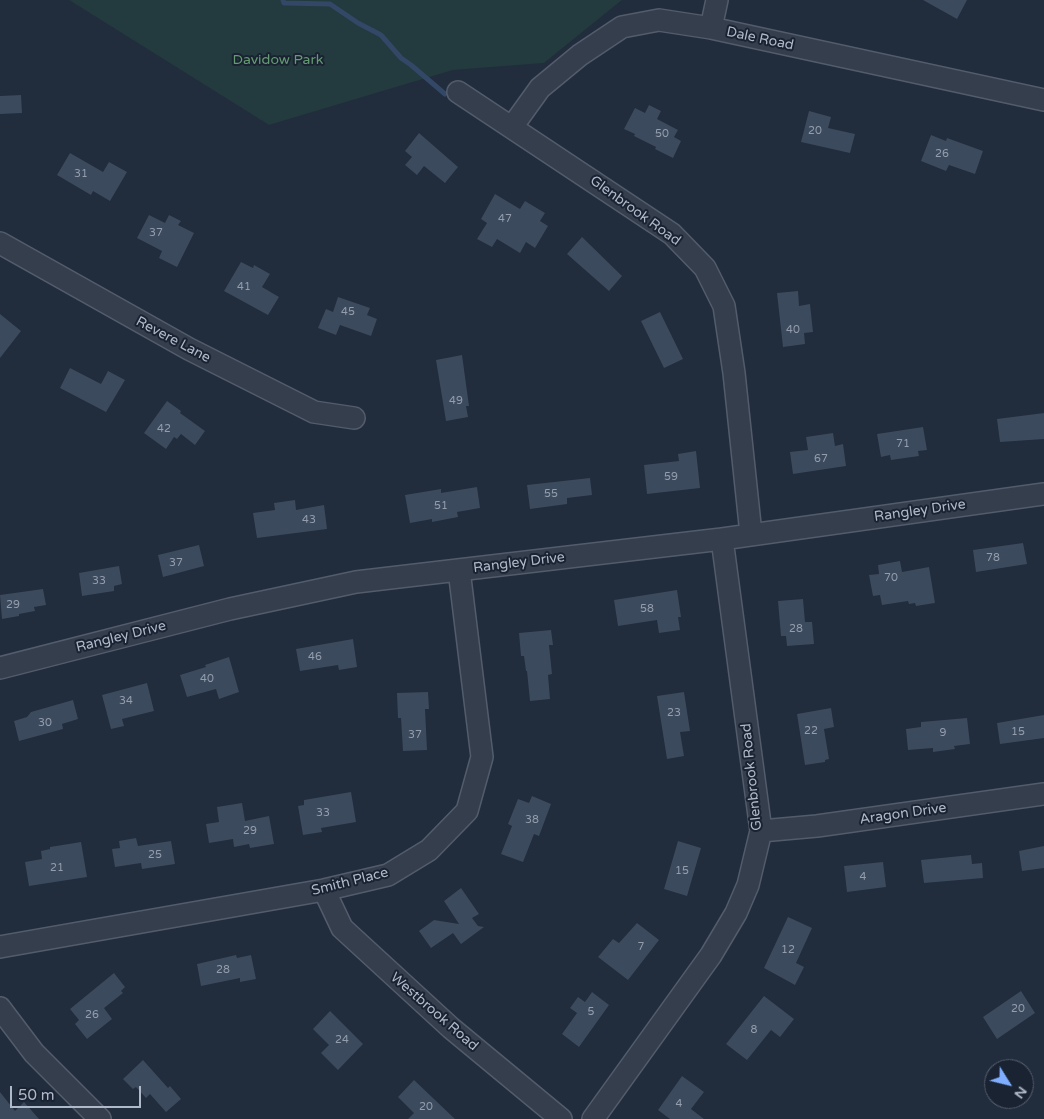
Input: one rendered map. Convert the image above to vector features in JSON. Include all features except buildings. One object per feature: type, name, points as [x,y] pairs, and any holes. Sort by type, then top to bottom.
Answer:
[{"type":"street","points":[[711,28],[717,0]]},
{"type":"street","name":"Dale Road","points":[[512,127],[540,88],[580,56],[622,27],[659,20],[711,28],[1044,100]]},
{"type":"street","name":"Glenbrook Road","points":[[458,92],[672,234],[705,268],[724,306],[735,383],[751,534]]},
{"type":"street","name":"Revere Lane","points":[[0,243],[181,344],[314,412],[354,418]]},
{"type":"street","name":"Rangley Drive","points":[[0,668],[230,609],[346,584],[722,539],[1044,494]]},
{"type":"street","name":"Glenbrook Road","points":[[594,1119],[711,955],[736,913],[748,885],[761,831],[722,539]]},
{"type":"street","name":"Smith Place","points":[[0,947],[324,890],[388,875],[429,850],[468,811],[482,756],[459,570]]},
{"type":"street","name":"Aragon Drive","points":[[761,831],[817,826],[1044,794]]},
{"type":"street","name":"Westbrook Road","points":[[324,890],[342,928],[451,1028],[561,1119]]},
{"type":"street","points":[[0,1008],[34,1053],[100,1119]]},
{"type":"green space","name":"Davidow Park","points":[[69,0],[622,0],[544,63],[453,70],[269,125]]},
{"type":"waterway","points":[[283,0],[284,3],[330,4],[358,23],[381,35],[401,58],[445,94]]}]
